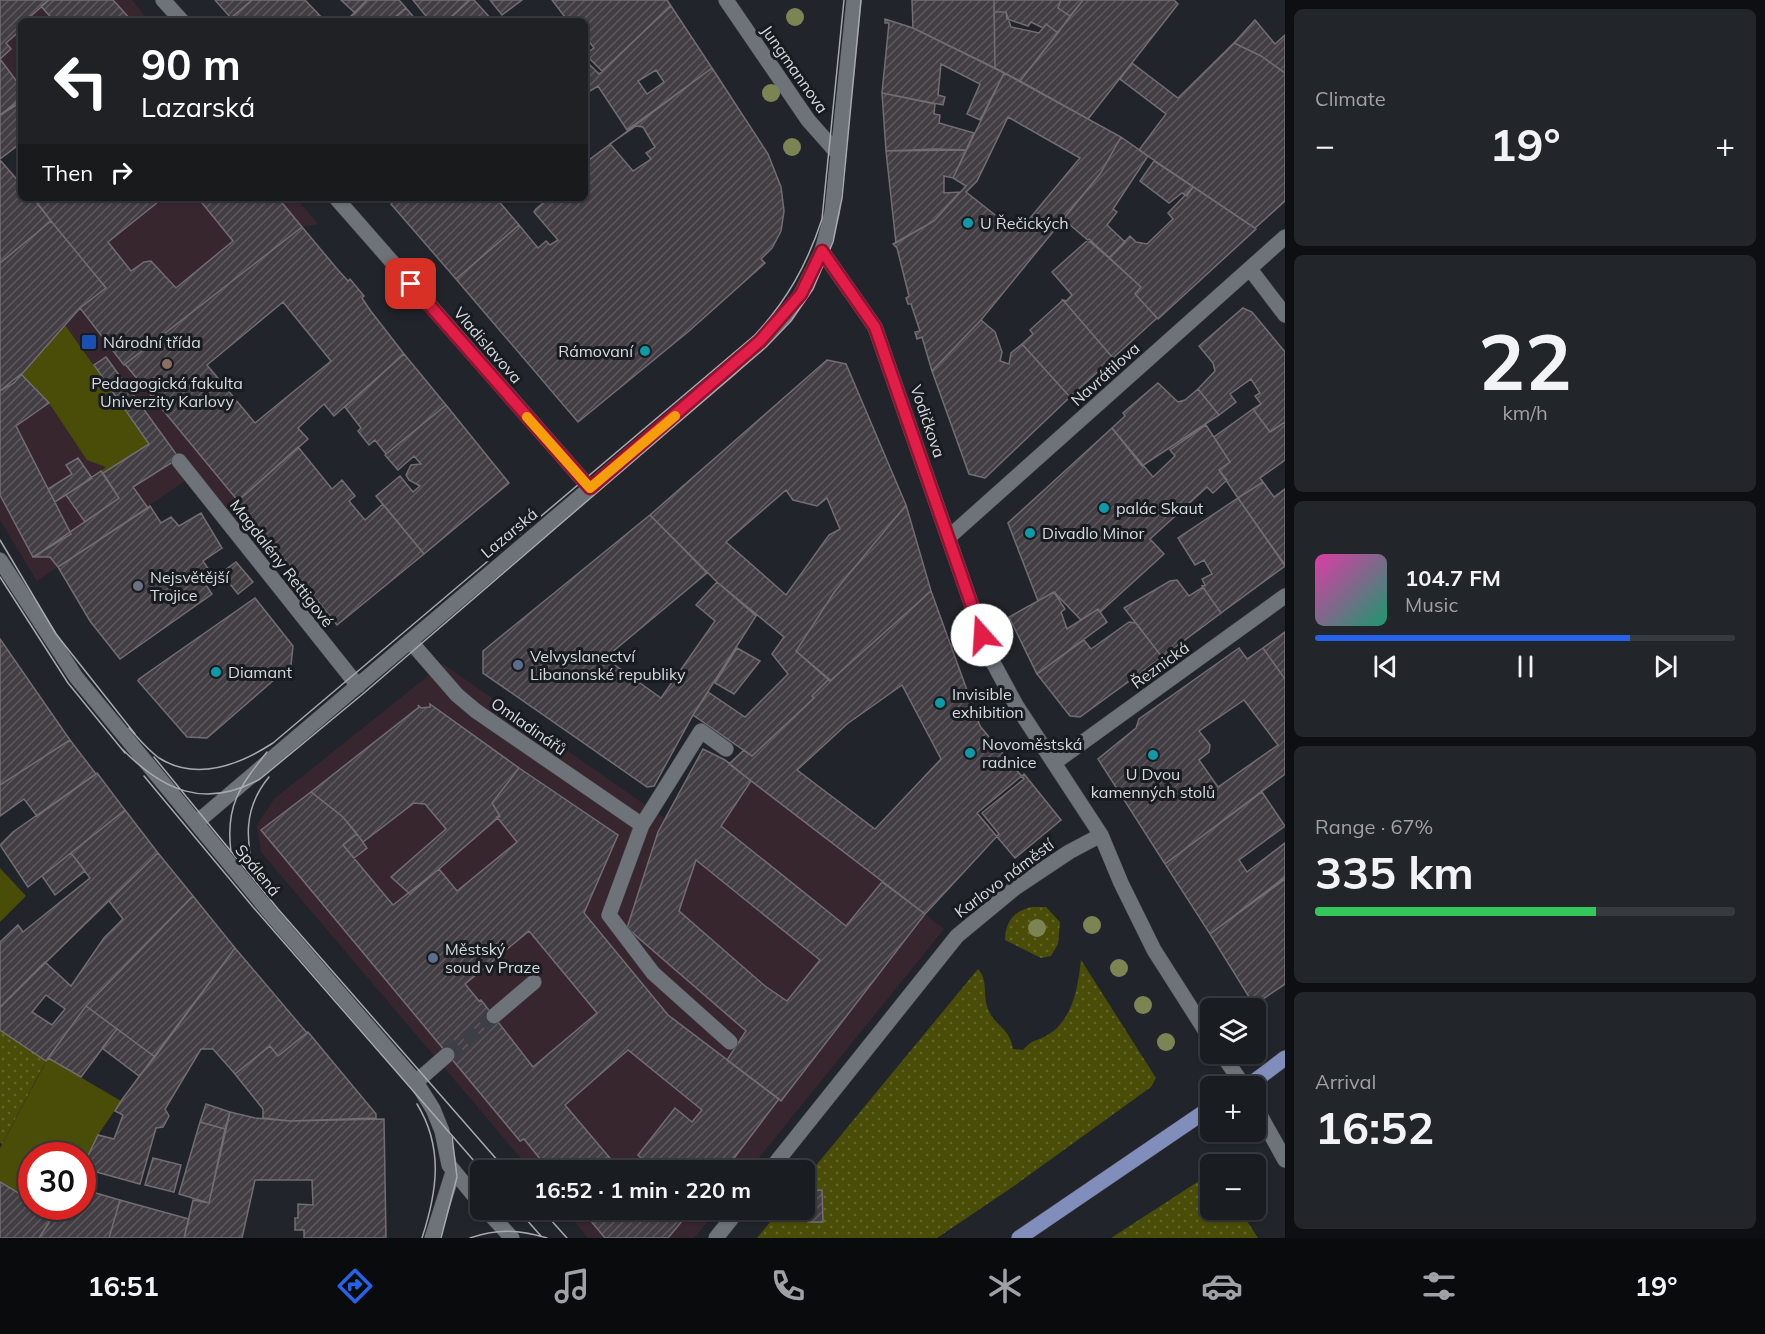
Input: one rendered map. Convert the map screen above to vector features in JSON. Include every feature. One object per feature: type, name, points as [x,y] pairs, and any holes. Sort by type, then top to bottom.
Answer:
[{"type":"main road","points":[[1260,1076],[1285,1058]]},
{"type":"main road","points":[[1019,1238],[1200,1115]]},
{"type":"street","points":[[163,0],[179,18]]},
{"type":"street","name":"Jungmannova","points":[[726,0],[807,120],[839,155]]},
{"type":"street","points":[[822,251],[832,213],[854,0]]},
{"type":"street","name":"Vladislavova","points":[[339,201],[590,488]]},
{"type":"street","name":"Navrátilova","points":[[949,537],[1285,237]]},
{"type":"street","name":"Lazarská","points":[[196,823],[760,341],[801,294],[822,251]]},
{"type":"street","name":"Vodičkova","points":[[822,251],[875,327],[989,655],[1016,705],[1101,835]]},
{"type":"street","points":[[1250,268],[1285,315]]},
{"type":"street","name":"Magdalény Rettigové","points":[[179,461],[358,686]]},
{"type":"street","name":"Spálená","points":[[0,560],[76,677],[271,914],[416,1082],[433,1109],[453,1172],[470,1192]]},
{"type":"street","name":"Řeznická","points":[[1054,763],[1285,596]]},
{"type":"street","name":"Omladinářů","points":[[410,641],[457,695],[476,711],[642,825]]},
{"type":"street","points":[[726,749],[701,731],[642,825],[609,915],[652,973],[730,1042]]},
{"type":"street","points":[[1101,835],[1121,883],[1154,950],[1200,1022]]},
{"type":"street","name":"Karlovo náměstí","points":[[778,1160],[957,936],[1016,888],[1069,852],[1101,835]]},
{"type":"street","points":[[494,1016],[534,982]]},
{"type":"street","points":[[416,1082],[447,1055]]},
{"type":"street","points":[[1229,1064],[1238,1076]]},
{"type":"street","points":[[1266,1126],[1285,1160]]},
{"type":"street","points":[[432,1238],[453,1172]]},
{"type":"street","points":[[495,1220],[512,1238]]},
{"type":"street","points":[[716,1238],[730,1220]]},
{"type":"shaded area","points":[[0,0],[132,0],[145,16],[143,18],[18,18],[18,104],[0,115]]},
{"type":"shaded area","points":[[24,201],[299,201],[318,224],[301,227],[125,364],[238,501],[234,507],[253,536],[240,547],[188,479],[37,581],[0,520],[0,391],[80,308],[106,288]]},
{"type":"shaded area","points":[[65,325],[149,444],[103,473],[101,471],[106,467],[87,460],[49,403],[21,374]]},
{"type":"shaded area","points":[[443,664],[664,818],[703,749],[725,760],[944,929],[757,1160],[523,1160],[261,852],[257,825],[274,799]]},
{"type":"shaded area","points":[[0,868],[26,896],[0,922]]},
{"type":"shaded area","points":[[1031,907],[1046,907],[1060,922],[1058,944],[1051,956],[1041,958],[1005,940],[1012,918]]},
{"type":"shaded area","points":[[1081,960],[1156,1078],[1151,1087],[1014,1186],[937,1238],[757,1238],[772,1220],[823,1222],[822,1190],[815,1190],[815,1167],[978,969],[983,977],[989,1012],[1005,1031],[1013,1049],[1023,1050],[1032,1042],[1055,1030],[1068,1012],[1076,992]]},
{"type":"shaded area","points":[[0,1030],[46,1061],[2,1144],[0,1143]]},
{"type":"shaded area","points":[[48,1058],[121,1101],[95,1142],[18,1142],[18,1192],[0,1182],[0,1148]]},
{"type":"shaded area","points":[[1199,1181],[1200,1220],[1246,1220],[1258,1238],[1111,1238]]},
{"type":"shaded area","points":[[573,1220],[709,1220],[694,1238],[588,1238]]},
{"type":"building","points":[[0,0],[49,0],[31,18],[18,18],[18,33],[6,43],[11,49],[0,59]]},
{"type":"building","points":[[49,0],[113,0],[129,18],[51,18],[41,6]]},
{"type":"building","points":[[215,0],[252,0],[231,18]]},
{"type":"building","points":[[252,0],[305,0],[322,18],[231,18]]},
{"type":"building","points":[[341,0],[367,0],[355,13]]},
{"type":"building","points":[[367,0],[399,0],[406,8],[394,18],[349,18]]},
{"type":"building","points":[[413,0],[470,0],[450,18],[428,18]]},
{"type":"building","points":[[470,0],[474,0],[490,18],[450,18]]},
{"type":"building","points":[[490,0],[522,0],[502,15]]},
{"type":"building","points":[[552,0],[667,0],[671,6],[602,71],[588,57],[588,52],[594,48],[588,40],[588,18],[566,18]]},
{"type":"building","points":[[912,0],[994,0],[995,68],[913,28]]},
{"type":"building","points":[[994,0],[1061,0],[1058,8],[1070,16],[1058,33],[1046,24],[1043,28],[1031,22],[1028,26],[1007,19],[1006,12],[994,12]]},
{"type":"building","points":[[1061,0],[1083,0],[1070,16],[1058,8]]},
{"type":"building","points":[[1083,0],[1174,0],[1178,4],[1088,119],[1020,81]]},
{"type":"building","points":[[671,6],[712,68],[627,130],[598,86],[590,91],[588,89],[588,63],[599,74]],"holes":[[[656,70],[664,82],[647,94],[638,81]]]},
{"type":"building","points":[[406,8],[414,18],[394,18]]},
{"type":"building","points":[[994,12],[1006,12],[1011,27],[1039,33],[1046,24],[1058,33],[1020,81],[995,68]]},
{"type":"building","points":[[885,19],[913,28],[1004,73],[980,120],[967,114],[980,84],[941,64],[938,95],[945,97],[943,105],[882,93],[889,23],[885,23]]},
{"type":"building","points":[[1255,20],[1275,44],[1285,35],[1285,73],[1261,56],[1234,43]]},
{"type":"building","points":[[1234,43],[1261,56],[1285,73],[1285,201],[1255,228],[1139,150],[1166,114],[1120,79],[1132,63],[1178,98]]},
{"type":"building","points":[[0,59],[18,83],[18,104],[0,115]]},
{"type":"building","points":[[712,68],[768,154],[781,187],[784,211],[781,231],[772,248],[761,259],[765,263],[689,331],[578,422],[456,279],[519,225],[538,248],[546,241],[550,245],[558,240],[534,212],[536,209],[545,201],[588,201],[588,161],[610,144],[633,171],[651,159],[646,153],[655,147],[643,127],[636,126],[615,140]]},
{"type":"building","name":"U Řečických","points":[[1004,73],[1121,137],[1100,174],[981,320],[932,371],[922,337],[917,339],[915,332],[920,331],[911,304],[908,304],[906,298],[909,296],[897,248],[893,244],[934,221],[966,186],[953,178]],"holes":[[[1008,117],[1080,158],[1021,229],[1017,225],[1013,229],[966,192],[977,181]]]},
{"type":"building","points":[[882,93],[935,104],[934,114],[940,115],[939,123],[974,133],[966,150],[886,151]]},
{"type":"building","points":[[18,102],[18,145],[0,159],[0,115]]},
{"type":"building","points":[[1121,137],[1148,156],[1113,209],[1117,212],[1107,225],[1125,242],[1109,258],[1063,219],[1100,174]]},
{"type":"building","points":[[966,150],[953,178],[944,176],[944,193],[960,192],[934,221],[896,243],[886,151]]},
{"type":"building","points":[[0,160],[18,181],[18,201],[35,201],[51,221],[0,263]]},
{"type":"building","points":[[1154,161],[1193,187],[1187,196],[1182,193],[1169,203],[1140,181]]},
{"type":"building","points":[[1193,187],[1256,229],[1158,319],[1135,294],[1141,287],[1109,258],[1130,236],[1136,242],[1147,244],[1173,219],[1168,213]]},
{"type":"building","points":[[36,201],[159,201],[108,242],[131,271],[144,262],[151,261],[176,288],[233,241],[200,201],[280,201],[302,227],[124,365],[80,308],[106,288]]},
{"type":"building","points":[[394,201],[499,201],[519,225],[456,279],[391,204]]},
{"type":"building","points":[[51,221],[106,288],[80,308],[14,383],[0,391],[0,263]]},
{"type":"building","name":"Pedagogická fakulta Univerzity Karlovy","points":[[302,227],[338,270],[348,281],[350,279],[364,296],[362,298],[370,310],[404,354],[334,416],[324,404],[298,428],[308,439],[238,501],[125,364]],"holes":[[[283,302],[331,361],[255,423],[207,365]]]},
{"type":"building","points":[[1089,239],[1141,287],[1135,294],[1157,318],[1113,358],[1063,300],[1066,301],[1072,295],[1052,272]]},
{"type":"building","points":[[1063,300],[1113,358],[1070,397],[1022,344],[1033,334],[1030,330]]},
{"type":"building","points":[[1243,308],[1252,312],[1285,352],[1285,422],[1270,432],[1253,409],[1261,404],[1255,396],[1260,393],[1251,379],[1230,394],[1236,402],[1219,415],[1198,389],[1215,371],[1213,363],[1199,346]]},
{"type":"building","points":[[981,320],[995,332],[1002,352],[1000,361],[1009,364],[1011,353],[1022,344],[1070,397],[985,478],[969,474],[932,371]]},
{"type":"building","points":[[404,354],[446,405],[386,454],[375,440],[369,445],[358,431],[361,428],[345,407]]},
{"type":"building","points":[[106,357],[179,458],[133,487],[148,508],[58,567],[50,557],[34,557],[119,498],[103,473],[149,444],[94,365]]},
{"type":"building","points":[[827,360],[846,364],[906,505],[835,591],[796,651],[829,679],[812,696],[814,698],[752,756],[693,715],[708,692],[745,717],[788,674],[772,654],[784,637],[717,582],[650,515]],"holes":[[[786,490],[793,500],[817,506],[827,498],[840,529],[829,535],[786,595],[726,542]]]},
{"type":"building","points":[[21,374],[49,403],[16,426],[71,534],[33,557],[0,495],[0,391]]},
{"type":"building","points":[[1158,383],[1178,402],[1185,400],[1198,389],[1219,415],[1142,466],[1112,428],[1125,416],[1123,413]]},
{"type":"building","points":[[446,405],[509,483],[424,554],[376,496],[400,476],[413,492],[420,486],[409,480],[406,475],[411,465],[421,464],[414,456],[398,470],[385,455]]},
{"type":"building","points":[[1253,409],[1270,432],[1285,422],[1285,460],[1260,478],[1263,482],[1238,498],[1219,470],[1230,462],[1214,437]]},
{"type":"building","name":"palác Skaut","points":[[1206,425],[1230,462],[1219,470],[1227,480],[1213,493],[1207,487],[1150,539],[1164,554],[1100,612],[1098,609],[1081,620],[1054,592],[1038,601],[1008,523],[1112,428],[1153,477],[1175,456],[1170,450]]},
{"type":"building","points":[[298,447],[332,489],[342,480],[355,496],[349,501],[365,520],[383,504],[424,554],[337,625],[238,501]]},
{"type":"building","points":[[78,458],[92,478],[55,502],[48,489],[72,474],[66,465]]},
{"type":"building","points":[[101,471],[119,498],[85,522],[66,495]]},
{"type":"building","points":[[1263,482],[1274,497],[1285,489],[1285,565],[1238,498]]},
{"type":"building","points":[[1238,498],[1285,566],[1221,613],[1202,586],[1205,585],[1202,579],[1212,574],[1204,560],[1195,565],[1178,538]]},
{"type":"building","points":[[906,505],[931,591],[830,681],[796,651],[835,591]]},
{"type":"building","name":"Nejsvětější Trojice","points":[[150,506],[161,523],[171,517],[179,526],[201,513],[222,548],[203,561],[211,573],[202,579],[212,594],[120,659],[90,621],[58,567]]},
{"type":"building","points":[[650,515],[707,573],[605,658],[661,698],[715,621],[696,605],[717,582],[756,616],[693,715],[654,786],[647,787],[483,673],[483,651]]},
{"type":"building","points":[[236,562],[253,582],[238,594],[221,573]]},
{"type":"building","points":[[1177,580],[1189,596],[1203,587],[1221,613],[1162,657],[1124,608],[1170,581]]},
{"type":"building","name":"Novoměstská radnice","points":[[931,591],[980,726],[1024,779],[982,813],[999,834],[925,914],[729,764],[744,750],[752,756],[814,698],[812,696],[829,679],[830,681]],"holes":[[[902,685],[941,759],[875,829],[797,770],[847,724]]]},
{"type":"building","points":[[1054,592],[1065,609],[1061,612],[1067,629],[1098,609],[1107,622],[1037,674],[1009,617]]},
{"type":"building","name":"Diamant","points":[[255,598],[293,646],[291,665],[207,738],[187,737],[138,681]]},
{"type":"building","points":[[1129,622],[1136,623],[1162,657],[1080,717],[1070,716],[1037,674],[1084,640],[1091,649]]},
{"type":"building","points":[[1285,632],[1285,679],[1263,648]]},
{"type":"building","points":[[0,639],[70,740],[0,785]]},
{"type":"building","points":[[737,648],[760,661],[734,694],[715,683]]},
{"type":"building","name":"U Dvou kamenných stolů","points":[[1239,648],[1247,659],[1263,648],[1285,679],[1285,774],[1165,864],[1098,759],[1136,728],[1139,719]],"holes":[[[1244,700],[1278,745],[1218,787],[1199,760],[1209,752],[1210,745],[1199,731]]]},
{"type":"building","points":[[430,704],[519,768],[492,803],[500,816],[410,894],[391,877],[446,829],[425,804],[414,803],[363,842],[343,817],[311,792],[419,707],[418,705],[421,708],[430,707]]},
{"type":"building","points":[[70,740],[96,774],[37,816],[24,799],[0,816],[0,785]]},
{"type":"building","points":[[703,749],[725,760],[751,781],[721,826],[846,926],[882,882],[925,914],[781,1101],[727,1060],[746,1031],[627,928],[658,832]],"holes":[[[696,860],[820,960],[787,1001],[765,986],[679,911]]]},
{"type":"building","name":"Městský soud v Praze","points":[[519,768],[618,835],[584,913],[668,1015],[779,1099],[733,1160],[643,1160],[638,1155],[675,1108],[692,1122],[702,1110],[628,1050],[565,1105],[612,1160],[541,1160],[524,1139],[520,1141],[261,830],[311,792],[343,817],[357,834],[343,845],[393,905],[439,869],[457,891],[517,842],[497,817],[500,816],[492,803]],"holes":[[[529,931],[597,1013],[533,1067],[481,1000],[479,1001],[465,984]]]},
{"type":"building","points":[[97,773],[125,810],[28,887],[0,845],[13,832]]},
{"type":"building","points":[[1024,774],[1061,820],[1015,858],[977,813]]},
{"type":"building","points":[[1262,792],[1285,826],[1239,860],[1247,872],[1285,843],[1285,877],[1210,934],[1165,864]]},
{"type":"building","points":[[125,810],[158,853],[0,1007],[0,942],[18,925],[23,932],[90,878],[71,853]]},
{"type":"building","points":[[357,834],[367,848],[354,858],[343,845]]},
{"type":"building","points":[[71,853],[85,871],[55,895],[42,876]]},
{"type":"building","points":[[158,853],[193,896],[86,1006],[46,1061],[0,1030],[0,1007],[45,962],[71,986],[104,938],[123,919],[109,901]],"holes":[[[46,995],[65,1009],[52,1025],[32,1012]]]},
{"type":"building","points":[[1285,879],[1285,984],[1264,998],[1250,998],[1210,934]]},
{"type":"building","points":[[193,896],[235,948],[155,1057],[86,1006]]},
{"type":"building","points":[[235,948],[307,1033],[278,1056],[270,1046],[235,1074],[213,1049],[201,1049],[165,1109],[169,1116],[163,1127],[156,1128],[140,1184],[96,1172],[95,1142],[98,1135],[114,1139],[123,1115],[115,1111]]},
{"type":"building","points":[[86,1006],[117,1029],[81,1077],[48,1058]]},
{"type":"building","points":[[117,1029],[155,1057],[139,1076],[102,1048]]},
{"type":"building","points":[[308,1032],[376,1114],[376,1118],[290,1121],[263,1118],[263,1109],[235,1074],[270,1046],[278,1056]]},
{"type":"building","points":[[206,1104],[230,1112],[225,1129],[200,1122]]},
{"type":"building","points":[[230,1112],[255,1118],[290,1121],[384,1119],[386,1238],[304,1238],[304,1230],[295,1230],[295,1218],[298,1218],[298,1204],[313,1205],[312,1180],[255,1180],[242,1238],[184,1238],[193,1200],[209,1203]]},
{"type":"building","points":[[200,1122],[225,1129],[209,1203],[179,1194]]},
{"type":"building","points":[[153,1158],[181,1165],[174,1192],[145,1185]]},
{"type":"building","points":[[0,1182],[18,1193],[18,1220],[51,1220],[39,1238],[0,1238]]},
{"type":"building","points":[[815,1190],[822,1190],[823,1222],[808,1222],[808,1220],[815,1220]]},
{"type":"building","points":[[96,1193],[120,1200],[109,1238],[39,1238],[50,1220],[96,1220]]},
{"type":"building","points":[[120,1200],[189,1219],[184,1238],[109,1238]]},
{"type":"building","points":[[590,1220],[683,1220],[668,1238],[605,1238]]},
{"type":"tunnel","points":[[447,1055],[494,1016]]},
{"type":"tram line","points":[[129,728],[159,758],[188,769],[203,770],[232,764],[273,743],[755,335],[777,309],[795,281],[810,252],[822,219],[844,0]]},
{"type":"tram line","points":[[121,748],[152,775],[185,791],[202,794],[220,793],[240,788],[260,779],[364,693],[766,347],[791,321],[813,289],[833,242],[842,198],[861,0]]},
{"type":"tram line","points":[[0,540],[56,634],[135,734]]},
{"type":"tram line","points":[[0,577],[68,683],[125,753]]},
{"type":"tram line","points":[[231,852],[230,822],[233,809],[242,786],[267,752]]},
{"type":"tram line","points":[[154,757],[278,909],[497,1160]]},
{"type":"tram line","points":[[144,776],[253,907],[473,1160]]},
{"type":"tram line","points":[[256,878],[248,838],[249,825],[254,801],[269,777]]},
{"type":"tram line","points":[[417,1104],[431,1137],[435,1170],[431,1204],[422,1238]]},
{"type":"tram line","points":[[441,1238],[457,1177],[452,1136]]},
{"type":"tram line","points":[[527,1220],[541,1236]]},
{"type":"tram line","points":[[551,1220],[567,1238]]},
{"type":"tram line","points":[[470,1238],[509,1231],[547,1238]]},
{"type":"slow traffic","points":[[527,417],[590,488],[675,416]]},
{"type":"place","name":"U Řečických","points":[[968,223]]},
{"type":"place","name":"Národní třída","points":[[89,342]]},
{"type":"place","name":"Rámovaní","points":[[645,351]]},
{"type":"place","name":"Pedagogická fakulta Univerzity Karlovy","points":[[167,364]]},
{"type":"place","name":"palác Skaut","points":[[1104,508]]},
{"type":"place","name":"Divadlo Minor","points":[[1030,533]]},
{"type":"place","name":"Nejsvětější Trojice","points":[[138,586]]},
{"type":"place","name":"Velvyslanectví Libanonské republiky","points":[[518,665]]},
{"type":"place","name":"Diamant","points":[[216,672]]},
{"type":"place","name":"Invisible exhibition","points":[[940,703]]},
{"type":"place","name":"Novoměstská radnice","points":[[970,753]]},
{"type":"place","name":"U Dvou kamenných stolů","points":[[1153,755]]},
{"type":"place","name":"Městský soud v Praze","points":[[433,958]]},
{"type":"route","points":[[411,284],[590,488],[729,370],[786,315],[801,294],[822,251],[875,327],[982,635]]}]
